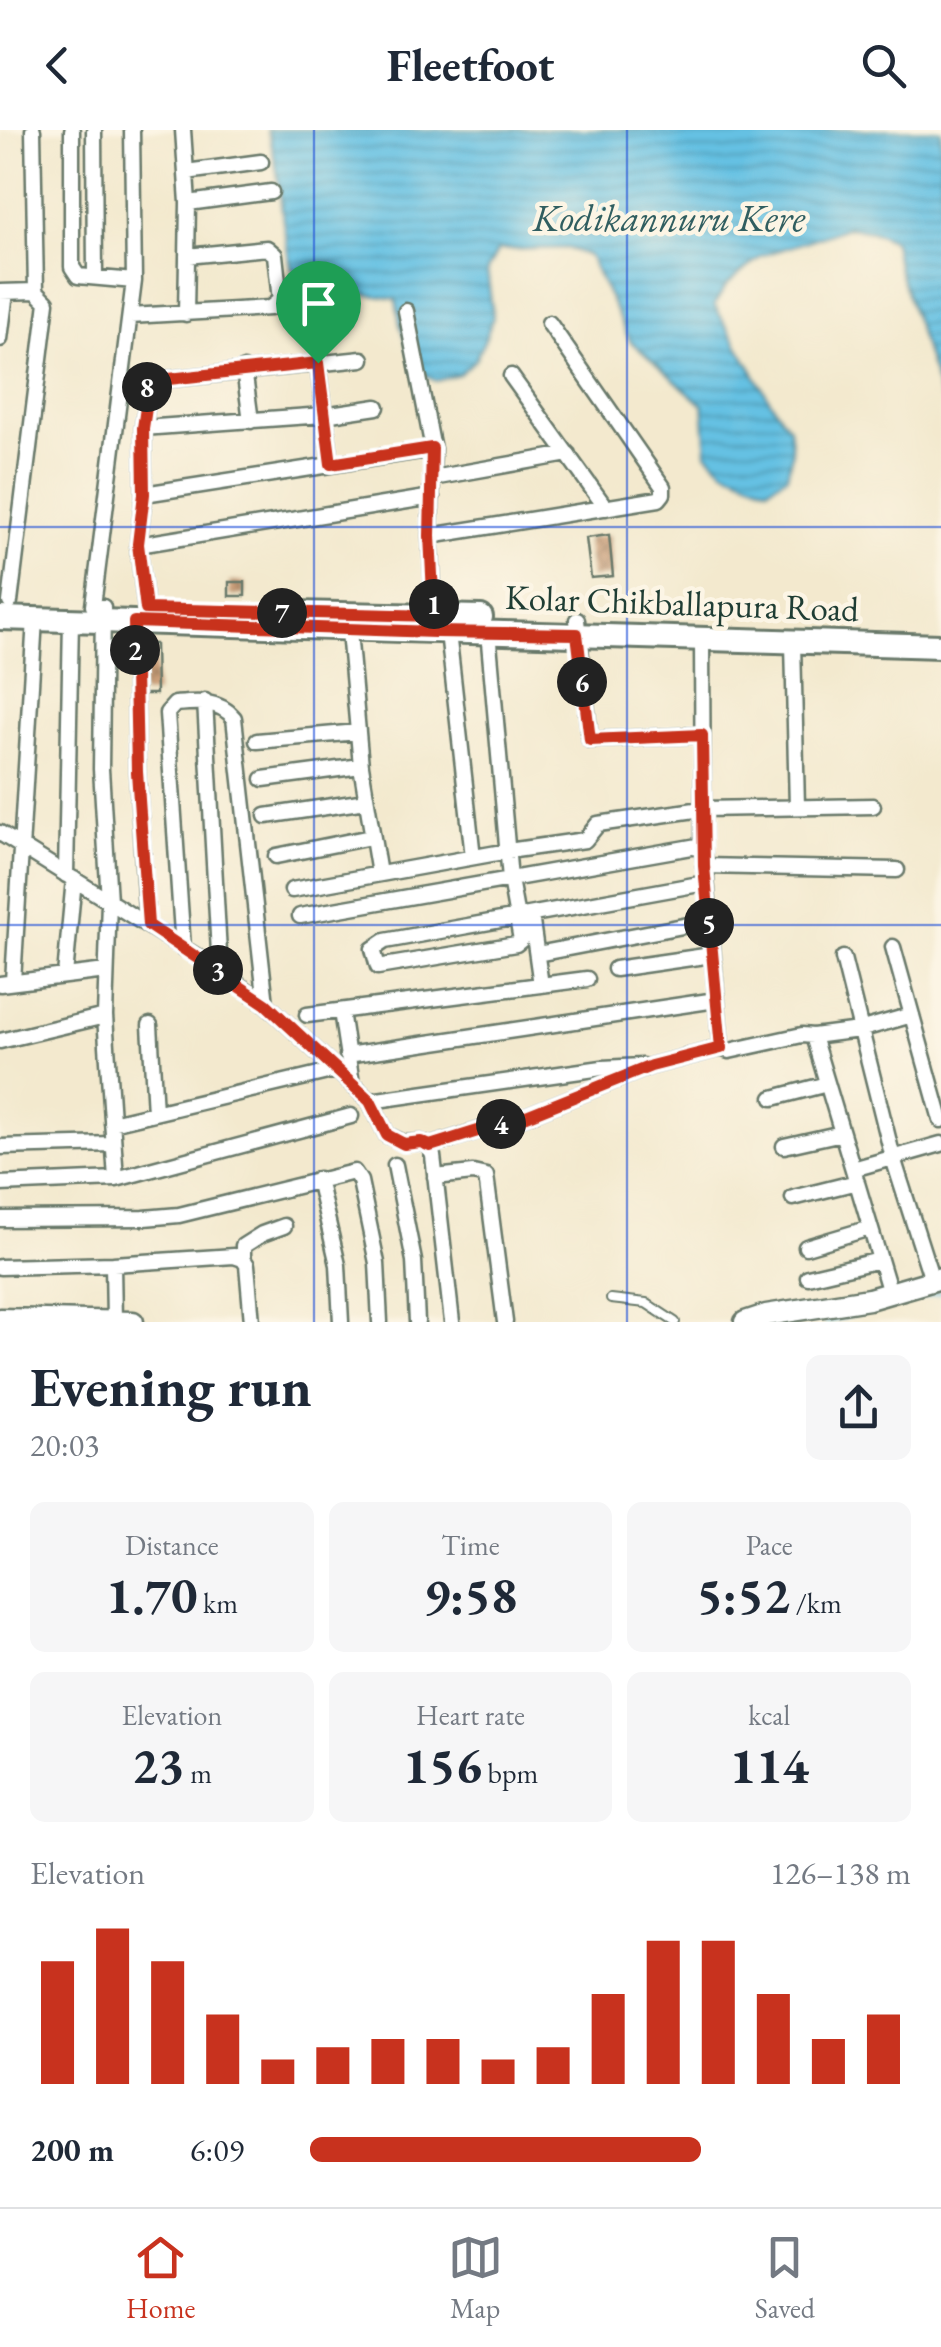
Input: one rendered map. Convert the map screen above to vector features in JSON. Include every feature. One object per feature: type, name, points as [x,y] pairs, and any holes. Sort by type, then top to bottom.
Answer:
[{"type":"main road","name":"Kolar Chikballapura Road","points":[[3,607],[349,631],[577,628],[702,640],[941,646]]},
{"type":"main road","name":"Kolar Chikballapura Road","points":[[3,607],[35,618],[71,620],[100,611]]},
{"type":"main road","name":"Kolar Chikballapura Road","points":[[140,615],[440,627],[941,632]]},
{"type":"street","points":[[3,607],[46,302],[36,291],[33,130]]},
{"type":"street","points":[[72,130],[72,267],[78,276],[134,281]]},
{"type":"street","points":[[94,130],[95,278]]},
{"type":"street","points":[[116,1179],[105,1016],[109,901],[101,769],[100,611],[134,281],[132,130]]},
{"type":"street","points":[[183,130],[188,202],[186,314]]},
{"type":"street","points":[[186,172],[261,162]]},
{"type":"street","points":[[188,202],[271,192]]},
{"type":"street","points":[[130,316],[270,308],[280,300],[275,255],[268,248],[187,256]]},
{"type":"street","points":[[0,339],[3,292],[36,291]]},
{"type":"street","points":[[406,311],[432,448],[430,536],[473,857]]},
{"type":"street","points":[[430,536],[659,499],[663,487],[549,323]]},
{"type":"street","points":[[148,925],[137,772],[138,544],[144,494],[143,428],[150,381],[362,358]]},
{"type":"street","points":[[318,363],[331,464]]},
{"type":"street","points":[[244,369],[251,421]]},
{"type":"street","points":[[511,376],[606,508]]},
{"type":"street","points":[[143,428],[324,415],[377,407]]},
{"type":"street","points":[[144,494],[432,448]]},
{"type":"street","points":[[434,478],[568,454]]},
{"type":"street","points":[[138,544],[432,497]]},
{"type":"street","points":[[35,618],[16,936],[6,982],[106,970]]},
{"type":"street","points":[[64,975],[70,877],[71,620]]},
{"type":"street","points":[[577,628],[590,740],[702,735]]},
{"type":"street","points":[[349,631],[361,766],[379,874]]},
{"type":"street","points":[[488,631],[510,879],[537,954],[542,985]]},
{"type":"street","points":[[702,640],[703,845],[721,1048]]},
{"type":"street","points":[[793,643],[796,807]]},
{"type":"street","points":[[183,948],[167,713],[175,704],[204,701],[228,711],[234,718],[266,1004]]},
{"type":"street","points":[[204,701],[220,971]]},
{"type":"street","points":[[257,742],[358,732]]},
{"type":"street","points":[[263,779],[361,766]]},
{"type":"street","points":[[266,816],[366,801]]},
{"type":"street","points":[[292,890],[585,840],[598,824],[702,808],[874,806]]},
{"type":"street","points":[[276,856],[371,836]]},
{"type":"street","points":[[1,838],[23,847],[148,925],[266,1004],[370,1101],[387,1135],[404,1144],[421,1142],[430,1146],[526,1116],[651,1066],[721,1048],[729,1050],[802,1035],[859,1030],[912,1015]]},
{"type":"street","points":[[300,916],[703,845]]},
{"type":"street","points":[[704,866],[898,870]]},
{"type":"street","points":[[525,916],[520,943],[388,967],[376,965],[375,946],[385,941],[706,882]]},
{"type":"street","points":[[537,954],[709,922]]},
{"type":"street","points":[[0,940],[16,936]]},
{"type":"street","points":[[893,947],[941,1120]]},
{"type":"street","points":[[616,969],[712,955]]},
{"type":"street","points":[[745,1322],[766,1315],[870,1299],[937,1279],[893,1158],[843,958]]},
{"type":"street","points":[[307,1015],[587,979]]},
{"type":"street","points":[[347,1055],[716,1000]]},
{"type":"street","points":[[341,1011],[352,1084]]},
{"type":"street","points":[[0,1041],[105,1016]]},
{"type":"street","points":[[150,1025],[155,1112]]},
{"type":"street","points":[[812,1036],[890,1293]]},
{"type":"street","points":[[370,1101],[585,1070],[651,1066]]},
{"type":"street","points":[[112,1123],[336,1070]]},
{"type":"street","points":[[773,1098],[827,1084]]},
{"type":"street","points":[[0,1184],[116,1179],[350,1116]]},
{"type":"street","points":[[784,1146],[842,1132]]},
{"type":"street","points":[[0,1147],[114,1144]]},
{"type":"street","points":[[793,1198],[893,1158],[941,1144]]},
{"type":"street","points":[[430,1146],[452,1322]]},
{"type":"street","points":[[396,1165],[414,1261],[418,1322]]},
{"type":"street","points":[[0,1219],[144,1218],[179,1214],[354,1172],[360,1180],[377,1263],[380,1322]]},
{"type":"street","points":[[436,1176],[486,1176],[505,1322]]},
{"type":"street","points":[[318,1180],[338,1265],[342,1322]]},
{"type":"street","points":[[252,1322],[243,1246],[284,1226]]},
{"type":"street","points":[[806,1247],[870,1228]]},
{"type":"street","points":[[0,1267],[242,1258]]},
{"type":"street","points":[[808,1277],[880,1260]]},
{"type":"street","points":[[113,1264],[114,1321]]},
{"type":"street","points":[[0,1319],[132,1322]]},
{"type":"lane","points":[[611,1299],[646,1303],[675,1322]]},
{"type":"water","name":"Kodikannuru Kere","points":[[267,130],[941,130],[941,399],[897,265],[893,241],[872,231],[849,227],[761,256],[726,286],[714,305],[789,427],[792,453],[787,476],[768,488],[724,470],[707,453],[703,405],[630,341],[589,256],[567,248],[498,250],[487,270],[493,317],[485,339],[475,360],[458,375],[436,381],[414,370],[396,299],[357,293],[315,274],[292,270]]},
{"type":"building","points":[[609,535],[613,576],[591,578],[586,538]]},
{"type":"building","points":[[229,582],[245,582],[245,596],[229,596]]},
{"type":"building","points":[[140,644],[155,644],[156,694],[141,694]]},
{"type":"waterway","points":[[825,1322],[941,1292]]},
{"type":"route","points":[[318,363],[150,381],[143,428],[144,494],[138,544],[146,609],[435,616],[435,632],[577,634],[590,740],[702,735],[704,866],[721,1048],[651,1066],[526,1116],[430,1146],[421,1142],[404,1144],[387,1135],[370,1101],[266,1004],[148,925],[137,772],[134,622],[435,632],[435,616],[430,536],[432,448],[331,464],[318,363]]}]
